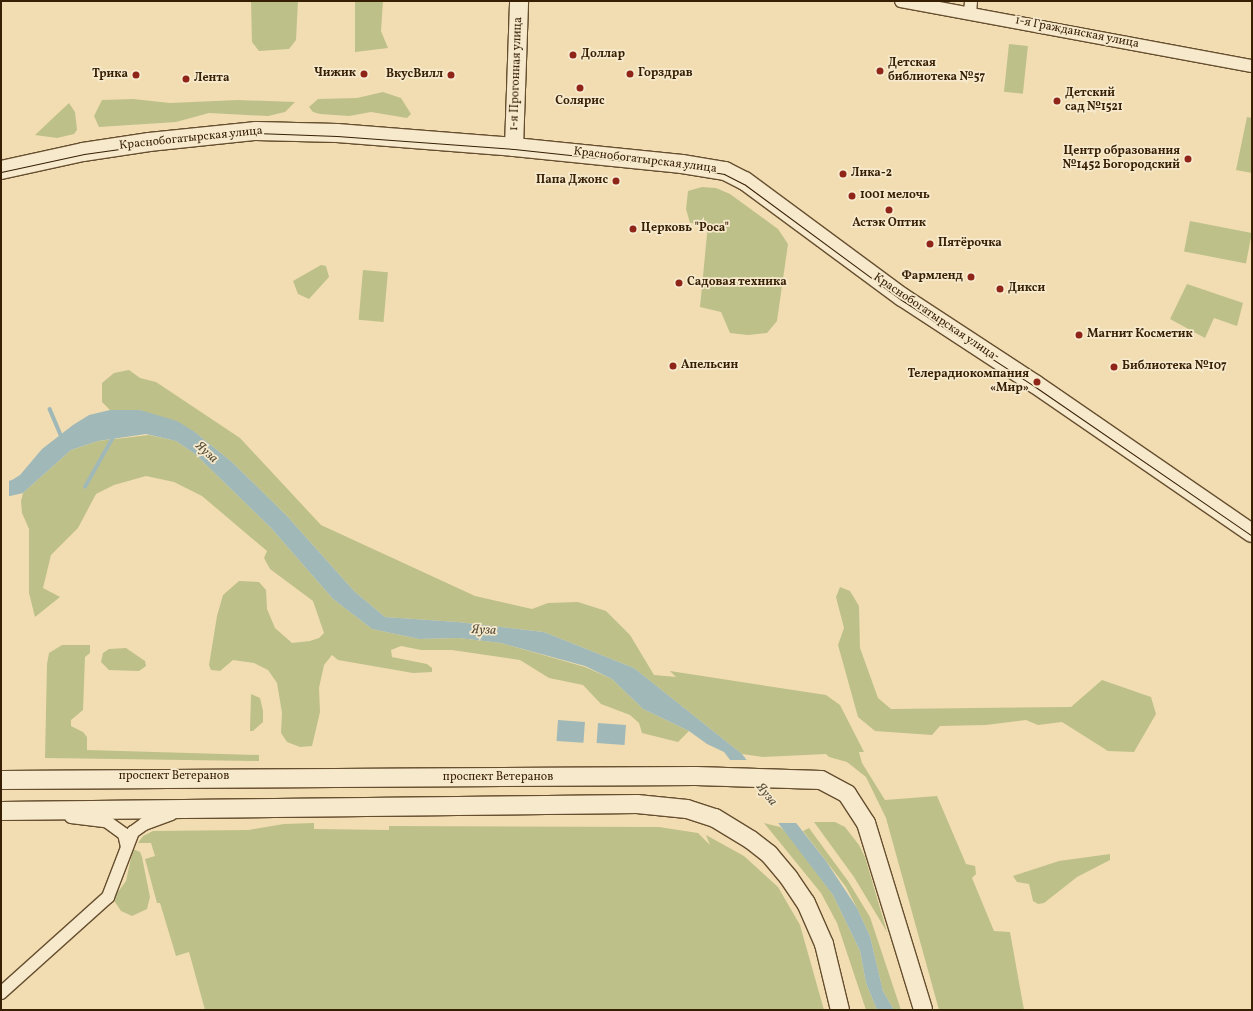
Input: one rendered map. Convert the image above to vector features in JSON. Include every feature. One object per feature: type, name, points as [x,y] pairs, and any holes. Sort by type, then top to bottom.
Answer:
[{"type":"main road","name":"1-я Прогонная улица","points":[[514,146],[519,1]]},
{"type":"main road","name":"Краснобогатырская улица","points":[[1,170],[134,144],[256,131],[337,133],[514,146],[682,164],[725,171],[745,181],[902,297],[1035,384],[1252,533]]},
{"type":"main road","name":"проспект Ветеранов","points":[[1,780],[102,777],[696,776],[821,780],[836,786],[852,799],[871,834],[923,1010]]},
{"type":"main road","points":[[4,807],[190,808],[637,804],[687,809],[728,825],[769,854],[806,903],[824,944],[840,1010]]},
{"type":"street","name":"1-я Гражданская улица","points":[[901,1],[1252,66]]},
{"type":"street","points":[[970,13],[971,1]]},
{"type":"street","points":[[4,807],[106,821],[124,834],[127,847]]},
{"type":"street","points":[[1,993],[108,897],[133,832],[144,824],[190,808]]},
{"type":"green space","points":[[251,1],[298,1],[296,40],[289,49],[259,51],[252,42]]},
{"type":"green space","points":[[355,1],[383,1],[381,31],[388,48],[355,52]]},
{"type":"green space","points":[[1009,44],[1028,46],[1023,94],[1004,92]]},
{"type":"green space","points":[[383,92],[401,98],[411,114],[407,118],[371,112],[349,116],[320,114],[313,112],[309,107],[318,99],[357,98]]},
{"type":"green space","points":[[133,99],[170,103],[238,100],[295,102],[285,112],[268,116],[209,113],[176,122],[99,127],[94,116],[102,100]]},
{"type":"green space","points":[[69,103],[75,112],[77,130],[74,134],[57,138],[35,135]]},
{"type":"green space","points":[[1247,117],[1252,118],[1252,173],[1236,170]]},
{"type":"green space","points":[[702,187],[716,188],[730,194],[778,229],[788,244],[777,321],[767,333],[748,335],[730,333],[721,312],[700,307],[708,224],[690,223],[686,209],[688,191]]},
{"type":"green space","points":[[1190,221],[1252,233],[1246,263],[1184,251]]},
{"type":"green space","points":[[321,265],[326,266],[329,277],[309,299],[298,294],[293,281]]},
{"type":"green space","points":[[363,270],[388,272],[384,322],[359,320]]},
{"type":"green space","points":[[1187,284],[1243,303],[1237,326],[1214,318],[1205,338],[1170,319]]},
{"type":"green space","points":[[129,370],[140,378],[156,382],[240,438],[321,525],[475,596],[532,609],[548,603],[578,602],[606,611],[630,635],[654,675],[676,677],[670,671],[826,695],[840,705],[864,752],[859,752],[862,763],[885,800],[937,796],[966,864],[975,866],[976,874],[972,878],[994,931],[1010,932],[1024,1010],[939,1010],[886,818],[866,777],[847,762],[829,757],[826,754],[763,757],[742,754],[634,668],[544,632],[458,622],[385,617],[354,591],[287,516],[233,463],[195,432],[140,410],[110,410],[102,402],[102,383],[114,373]]},
{"type":"green space","points":[[149,435],[176,441],[195,454],[271,528],[333,599],[372,629],[419,639],[459,638],[501,643],[585,667],[612,679],[643,709],[689,731],[678,742],[642,733],[639,723],[630,715],[601,704],[583,685],[549,678],[520,660],[452,650],[421,650],[401,646],[391,650],[392,657],[427,664],[432,668],[432,672],[413,673],[338,660],[332,655],[324,665],[319,688],[320,712],[312,746],[300,747],[287,742],[281,733],[282,713],[277,683],[268,670],[254,663],[233,660],[220,671],[211,670],[209,665],[217,616],[223,595],[239,581],[259,582],[266,590],[267,609],[275,628],[292,643],[310,641],[319,638],[324,633],[313,601],[270,569],[264,558],[267,551],[202,496],[174,482],[146,476],[114,485],[96,494],[78,528],[51,555],[43,588],[60,597],[35,617],[29,593],[29,529],[22,513],[21,501],[23,493],[71,450],[98,441]]},
{"type":"green space","points":[[840,587],[850,591],[859,606],[860,648],[878,698],[891,709],[1071,707],[1102,680],[1151,697],[1156,714],[1134,752],[1108,751],[1062,722],[1038,725],[1026,720],[986,725],[940,726],[932,735],[875,731],[858,717],[838,645],[844,628],[836,597]]},
{"type":"green space","points":[[62,645],[90,645],[90,653],[85,657],[83,710],[71,720],[71,726],[83,732],[87,737],[87,750],[259,755],[259,761],[45,758],[47,664],[49,653]]},
{"type":"green space","points":[[126,648],[145,661],[146,666],[139,671],[109,670],[101,662],[103,653],[109,649]]},
{"type":"green space","points":[[251,694],[260,698],[263,711],[263,722],[253,731],[250,731]]},
{"type":"green space","points":[[814,822],[835,822],[845,827],[859,845],[865,857],[887,932],[854,877]]},
{"type":"green space","points":[[314,823],[314,829],[389,830],[389,826],[659,827],[698,833],[710,845],[706,835],[744,856],[778,887],[800,925],[824,1010],[205,1010],[189,952],[176,956],[160,903],[157,903],[145,859],[155,856],[151,843],[138,843],[143,836],[153,831],[248,830],[284,824]]},
{"type":"green space","points":[[764,823],[780,827],[790,836],[833,895],[860,951],[866,983],[877,1010],[866,1010],[837,923],[821,893]]},
{"type":"green space","points":[[809,828],[848,881],[870,917],[901,1010],[894,1010],[883,991],[870,936],[846,887],[803,831]]},
{"type":"green space","points":[[133,849],[140,852],[142,857],[150,897],[147,909],[132,916],[121,911],[115,902],[115,896],[126,881]]},
{"type":"green space","points":[[1110,854],[1110,860],[1077,877],[1044,903],[1038,904],[1033,901],[1029,884],[1017,882],[1013,876],[1059,861]]},
{"type":"water","name":"Яуза","points":[[110,410],[140,410],[177,421],[195,432],[233,463],[287,516],[354,591],[385,617],[458,622],[544,632],[634,668],[742,754],[826,861],[857,908],[870,936],[883,991],[894,1010],[877,1010],[866,983],[860,951],[833,895],[724,752],[707,744],[689,731],[643,709],[612,679],[585,666],[501,643],[459,638],[419,639],[372,629],[333,599],[271,528],[195,454],[176,441],[146,434],[98,441],[71,450],[23,493],[6,497],[1,483],[12,480],[20,475],[42,449],[73,425],[89,415]]},
{"type":"water","points":[[558,720],[585,722],[583,743],[557,741]]},
{"type":"water","points":[[598,723],[626,725],[625,745],[597,743]]},
{"type":"pier","points":[[9,479],[9,499],[1,500],[1,481]]},
{"type":"pier","points":[[728,760],[749,760],[799,823],[777,823]]},
{"type":"waterway","points":[[50,409],[62,437]]},
{"type":"waterway","points":[[85,487],[115,434]]},
{"type":"tram line","points":[[1,172],[84,154],[162,143],[256,133],[337,136],[514,149],[682,167],[724,174],[744,184],[900,299],[1034,386],[1252,536]]},
{"type":"tram line","points":[[972,340],[997,356]]},
{"type":"place","name":"Доллар","points":[[573,55]]},
{"type":"place","name":"Детская библиотека №57","points":[[880,71]]},
{"type":"place","name":"Чижик","points":[[364,74]]},
{"type":"place","name":"Горздрав","points":[[630,74]]},
{"type":"place","name":"Трика","points":[[136,75]]},
{"type":"place","name":"ВкусВилл","points":[[451,75]]},
{"type":"place","name":"Лента","points":[[186,79]]},
{"type":"place","name":"Солярис","points":[[580,88]]},
{"type":"place","name":"Детский сад №1521","points":[[1057,101]]},
{"type":"place","name":"Центр образования №1452 Богородский","points":[[1188,159]]},
{"type":"place","name":"Лика-2","points":[[843,174]]},
{"type":"place","name":"Папа Джонс","points":[[616,181]]},
{"type":"place","name":"1001 мелочь","points":[[852,196]]},
{"type":"place","name":"Астэк Оптик","points":[[889,210]]},
{"type":"place","name":"Церковь \"Роса\"","points":[[633,229]]},
{"type":"place","name":"Пятёрочка","points":[[930,244]]},
{"type":"place","name":"Фармленд","points":[[971,277]]},
{"type":"place","name":"Садовая техника","points":[[679,283]]},
{"type":"place","name":"Дикси","points":[[1000,289]]},
{"type":"place","name":"Магнит Косметик","points":[[1079,335]]},
{"type":"place","name":"Апельсин","points":[[673,366]]},
{"type":"place","name":"Библиотека №107","points":[[1114,367]]},
{"type":"place","name":"Телерадиокомпания «Мир»","points":[[1037,382]]}]
